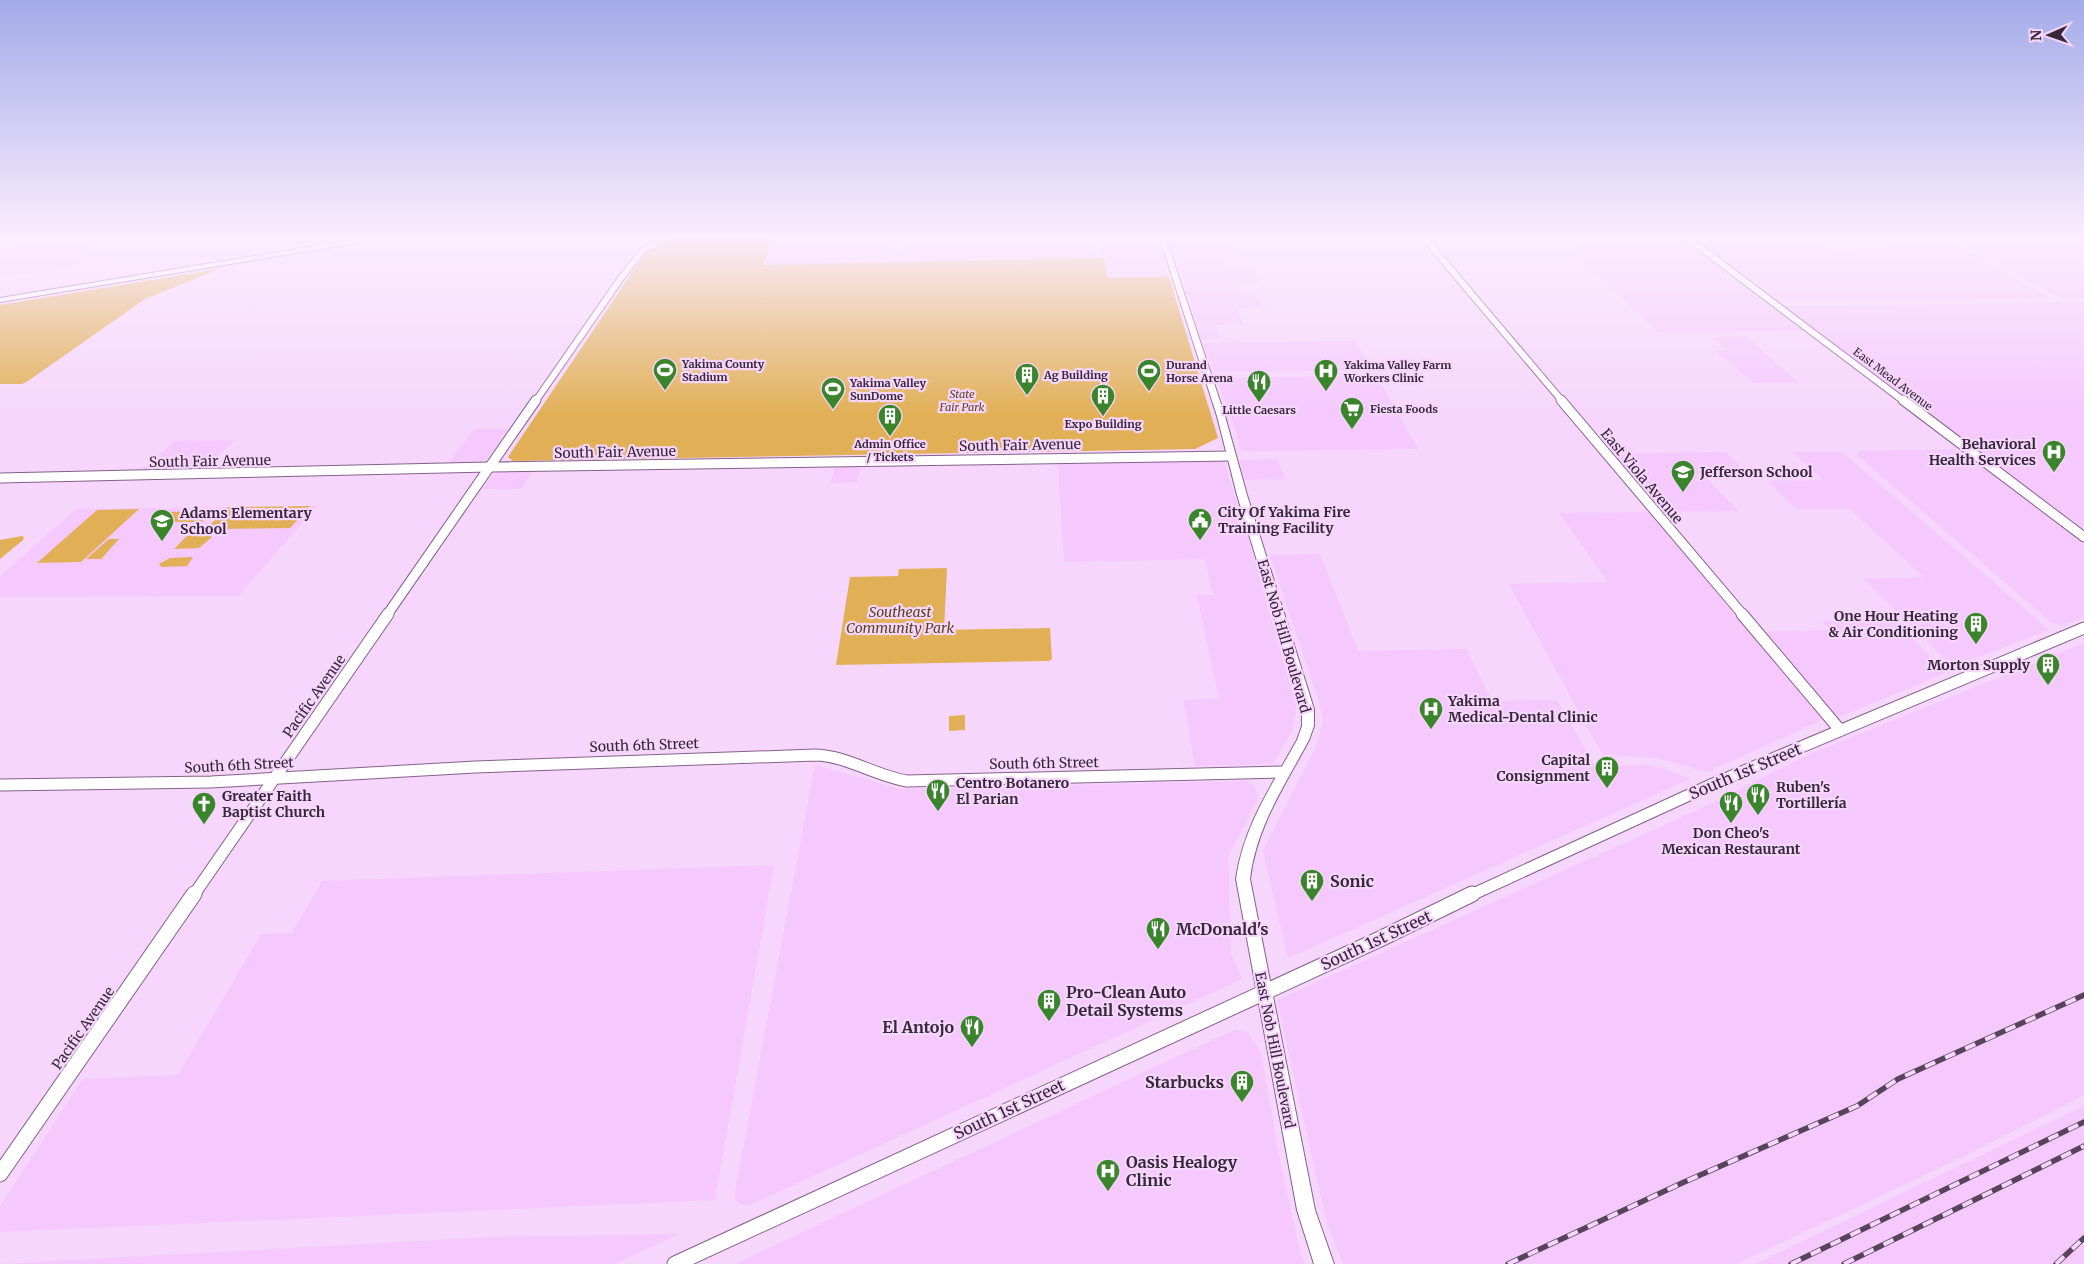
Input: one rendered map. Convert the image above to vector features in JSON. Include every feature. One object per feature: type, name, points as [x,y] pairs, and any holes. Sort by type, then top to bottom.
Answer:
[{"type":"main road","name":"East Nob Hill Boulevard","points":[[1182,298],[1221,416],[1231,456],[1308,709],[1308,726],[1305,733],[1250,840],[1244,859],[1243,879],[1306,1210],[1324,1264]]},
{"type":"street","name":"Pacific Avenue","points":[[0,1174],[608,298]]},
{"type":"street","name":"East Viola Avenue","points":[[1475,298],[1840,730]]},
{"type":"street","name":"East Mead Avenue","points":[[1767,298],[2084,537]]},
{"type":"street","name":"South Fair Avenue","points":[[0,478],[1231,456]]},
{"type":"street","name":"South 1st Street","points":[[674,1264],[1689,795],[2084,628]]},
{"type":"street","name":"South 6th Street","points":[[0,785],[211,782],[476,767],[804,755],[825,755],[882,776],[907,780],[1284,772]]},
{"type":"shaded area","points":[[1188,298],[1257,298],[1262,307],[1237,308],[1243,325],[1216,325],[1220,339],[1201,339]]},
{"type":"shaded area","points":[[1622,298],[1761,298],[1804,331],[1659,332]]},
{"type":"shaded area","points":[[1776,298],[2051,298],[1779,300]]},
{"type":"shaded area","points":[[2084,302],[2084,530],[1782,306]]},
{"type":"shaded area","points":[[1711,337],[1746,337],[1800,383],[1754,383],[1715,351],[1727,350]]},
{"type":"shaded area","points":[[1355,341],[1372,370],[1214,372],[1203,343]]},
{"type":"shaded area","points":[[1376,375],[1418,449],[1243,451],[1240,448],[1234,425],[1217,380],[1222,378]]},
{"type":"shaded area","points":[[474,429],[509,429],[486,460],[478,463],[447,465]]},
{"type":"shaded area","points":[[235,440],[204,468],[195,471],[139,472],[175,441]]},
{"type":"shaded area","points":[[1954,449],[1964,452],[2084,545],[2084,617],[2064,626],[2051,622],[1856,454],[1860,451]]},
{"type":"shaded area","name":"Jefferson School","points":[[1725,452],[1749,475],[1706,477],[1738,511],[1661,512],[1611,454]]},
{"type":"shaded area","points":[[1793,452],[1842,452],[2049,630],[1953,667],[1864,579],[1924,577],[1850,509],[1796,509],[1768,481],[1823,480]]},
{"type":"shaded area","points":[[1277,459],[1285,479],[1245,480],[1239,460]]},
{"type":"shaded area","points":[[1223,460],[1244,524],[1296,706],[1293,729],[1273,764],[1195,766],[1184,700],[1219,699],[1197,595],[1213,595],[1205,559],[1064,562],[1058,466],[1062,463]]},
{"type":"shaded area","points":[[835,466],[860,467],[857,482],[831,483]]},
{"type":"shaded area","points":[[533,471],[521,489],[483,489],[493,475],[498,472]]},
{"type":"shaded area","name":"Adams Elementary School","points":[[317,506],[238,596],[0,597],[0,576],[77,509]]},
{"type":"shaded area","points":[[1649,512],[1822,720],[1707,772],[1657,758],[1602,754],[1509,584],[1608,582],[1559,513]]},
{"type":"shaded area","points":[[1320,554],[1358,651],[1466,649],[1492,701],[1557,700],[1595,766],[1647,765],[1659,767],[1690,779],[1288,958],[1263,851],[1317,744],[1323,721],[1318,699],[1270,555]]},
{"type":"shaded area","points":[[1895,620],[1946,673],[1834,719],[1762,632],[1830,630],[1822,621]]},
{"type":"shaded area","points":[[2084,643],[2084,1095],[1967,1155],[1736,1264],[1343,1264],[1326,1220],[1277,1000],[1691,813],[1808,755]]},
{"type":"shaded area","points":[[815,765],[900,789],[1246,781],[1253,784],[1259,796],[1228,857],[1231,955],[1242,979],[748,1206],[739,1204],[735,1199],[735,1192]]},
{"type":"shaded area","points":[[774,865],[715,1200],[0,1232],[0,1206],[83,1079],[178,1075],[261,934],[292,933],[322,881]]},
{"type":"shaded area","points":[[1236,1029],[1249,1033],[1261,1052],[1279,1156],[1300,1252],[1305,1264],[735,1264]]},
{"type":"shaded area","points":[[2084,1106],[2084,1264],[1755,1264]]},
{"type":"shaded area","points":[[679,1234],[614,1264],[0,1264],[491,1237]]},
{"type":"green space","points":[[43,298],[147,298],[22,384],[0,384],[0,305]]},
{"type":"green space","name":"State Fair Park","points":[[615,298],[1175,298],[1218,438],[1195,449],[513,461],[508,457]]},
{"type":"green space","points":[[310,506],[290,528],[206,529],[228,507]]},
{"type":"green space","points":[[139,509],[81,562],[37,563],[97,510]]},
{"type":"green space","points":[[213,511],[202,522],[151,522],[162,512]]},
{"type":"green space","points":[[209,535],[212,537],[199,548],[174,549],[187,536]]},
{"type":"green space","points":[[24,537],[23,540],[0,559],[0,540]]},
{"type":"green space","points":[[109,539],[119,539],[101,559],[86,559]]},
{"type":"green space","points":[[193,557],[187,566],[161,567],[159,564],[170,558]]},
{"type":"green space","name":"Southeast Community Park","points":[[947,568],[944,630],[1050,628],[1052,659],[1049,661],[836,665],[850,577],[898,576],[899,569]]},
{"type":"green space","points":[[965,715],[965,730],[949,731],[949,716]]},
{"type":"railway","points":[[1508,1264],[1682,1183],[1857,1106],[1898,1079],[2084,995]]},
{"type":"railway","points":[[1791,1264],[2084,1122]]},
{"type":"railway","points":[[1844,1264],[2084,1146]]},
{"type":"railway","points":[[2056,1264],[2084,1238]]},
{"type":"place","name":"Yakima County Stadium","points":[[665,391]]},
{"type":"place","name":"Durand Horse Arena","points":[[1149,392]]},
{"type":"place","name":"Yakima Valley Farm Workers Clinic","points":[[1326,392]]},
{"type":"place","name":"Ag Building","points":[[1027,396]]},
{"type":"place","name":"Little Caesars","points":[[1259,403]]},
{"type":"place","name":"Yakima Valley SunDome","points":[[833,410]]},
{"type":"place","name":"Expo Building","points":[[1103,417]]},
{"type":"place","name":"Fiesta Foods","points":[[1352,430]]},
{"type":"place","name":"Admin Office / Tickets","points":[[890,437]]},
{"type":"place","name":"Behavioral Health Services","points":[[2054,473]]},
{"type":"place","name":"Jefferson School","points":[[1683,493]]},
{"type":"place","name":"City Of Yakima Fire Training Facility","points":[[1200,541]]},
{"type":"place","name":"Adams Elementary School","points":[[162,542]]},
{"type":"place","name":"One Hour Heating & Air Conditioning","points":[[1976,645]]},
{"type":"place","name":"Morton Supply","points":[[2048,686]]},
{"type":"place","name":"Yakima Medical-Dental Clinic","points":[[1431,730]]},
{"type":"place","name":"Capital Consignment","points":[[1607,789]]},
{"type":"place","name":"Centro Botanero El Parian","points":[[938,812]]},
{"type":"place","name":"Ruben's Tortillería","points":[[1758,816]]},
{"type":"place","name":"Don Cheo's Mexican Restaurant","points":[[1731,824]]},
{"type":"place","name":"Greater Faith Baptist Church","points":[[204,825]]},
{"type":"place","name":"Sonic","points":[[1312,902]]},
{"type":"place","name":"McDonald's","points":[[1158,950]]},
{"type":"place","name":"Pro-Clean Auto Detail Systems","points":[[1049,1022]]},
{"type":"place","name":"El Antojo","points":[[972,1048]]},
{"type":"place","name":"Starbucks","points":[[1242,1103]]},
{"type":"place","name":"Oasis Healogy Clinic","points":[[1108,1192]]}]
